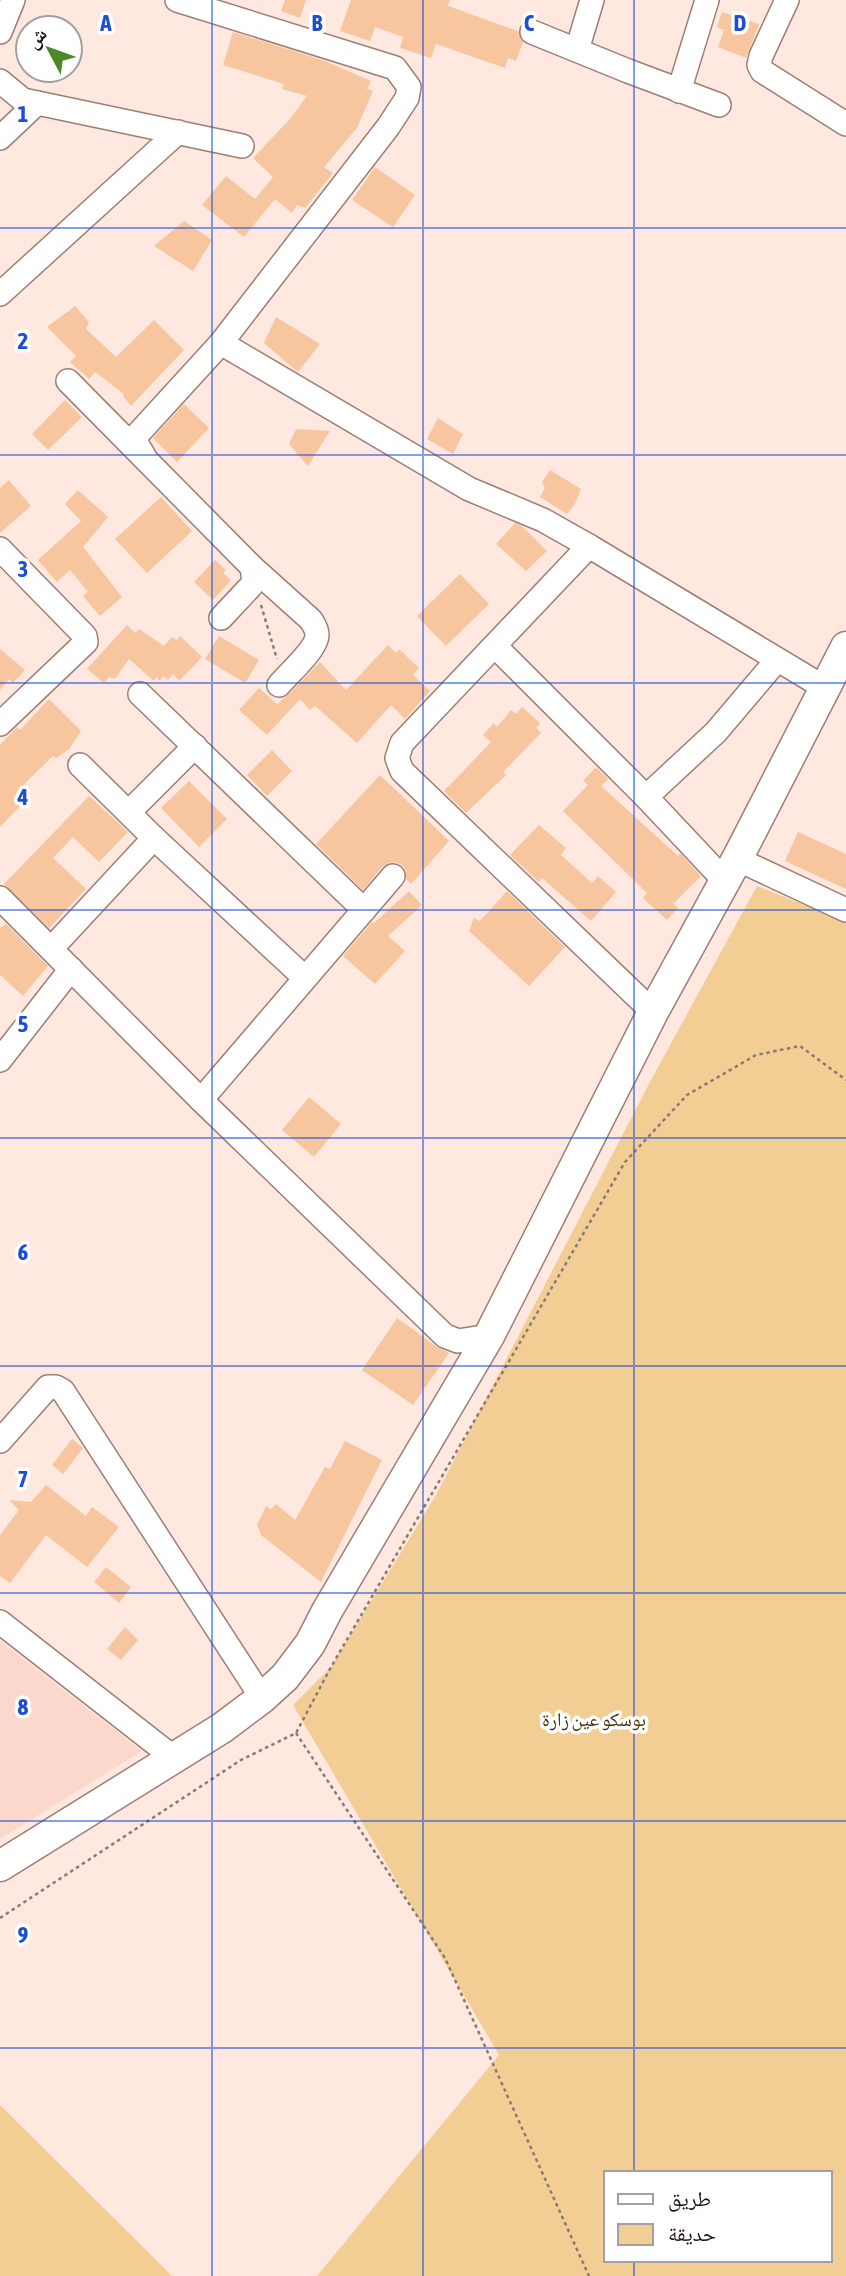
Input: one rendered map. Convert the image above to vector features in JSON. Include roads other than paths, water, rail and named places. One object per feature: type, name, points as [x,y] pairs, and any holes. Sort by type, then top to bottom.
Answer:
[{"type":"main road","points":[[0,1866],[222,1728],[285,1678],[310,1644],[489,1336],[653,1012],[731,870],[846,647]]},
{"type":"street","points":[[0,32],[13,0]]},
{"type":"street","points":[[144,456],[135,441],[136,436],[220,343],[388,127],[407,98],[408,87],[395,68],[177,0]]},
{"type":"street","points":[[578,50],[592,0]]},
{"type":"street","points":[[679,91],[707,0]]},
{"type":"street","points":[[787,0],[759,65],[769,78],[846,124]]},
{"type":"street","points":[[532,32],[679,91],[719,104]]},
{"type":"street","points":[[0,81],[23,100],[242,146]]},
{"type":"street","points":[[0,138],[37,103]]},
{"type":"street","points":[[0,294],[178,132]]},
{"type":"street","points":[[220,343],[469,489],[543,520],[589,546],[825,688]]},
{"type":"street","points":[[68,381],[144,456],[253,574],[311,620],[317,630],[317,639],[281,682]]},
{"type":"street","points":[[589,546],[401,743],[397,758],[402,771],[653,1012]]},
{"type":"street","points":[[0,550],[85,636],[86,642],[0,724]]},
{"type":"street","points":[[221,618],[253,574]]},
{"type":"street","points":[[495,646],[646,797],[731,870],[846,910]]},
{"type":"street","points":[[646,797],[716,732],[777,660]]},
{"type":"street","points":[[140,694],[364,909]]},
{"type":"street","points":[[129,813],[194,746]]},
{"type":"street","points":[[80,765],[154,838],[305,978]]},
{"type":"street","points":[[51,950],[154,838]]},
{"type":"street","points":[[201,1100],[393,876]]},
{"type":"street","points":[[0,898],[201,1100],[445,1336],[458,1341],[489,1336]]},
{"type":"street","points":[[0,1060],[71,969]]},
{"type":"street","points":[[0,1441],[48,1387],[63,1391],[262,1698]]},
{"type":"street","points":[[0,1622],[174,1758]]},
{"type":"park label","name":"بوسكو عين زارة","points":[[594,1719]]}]
